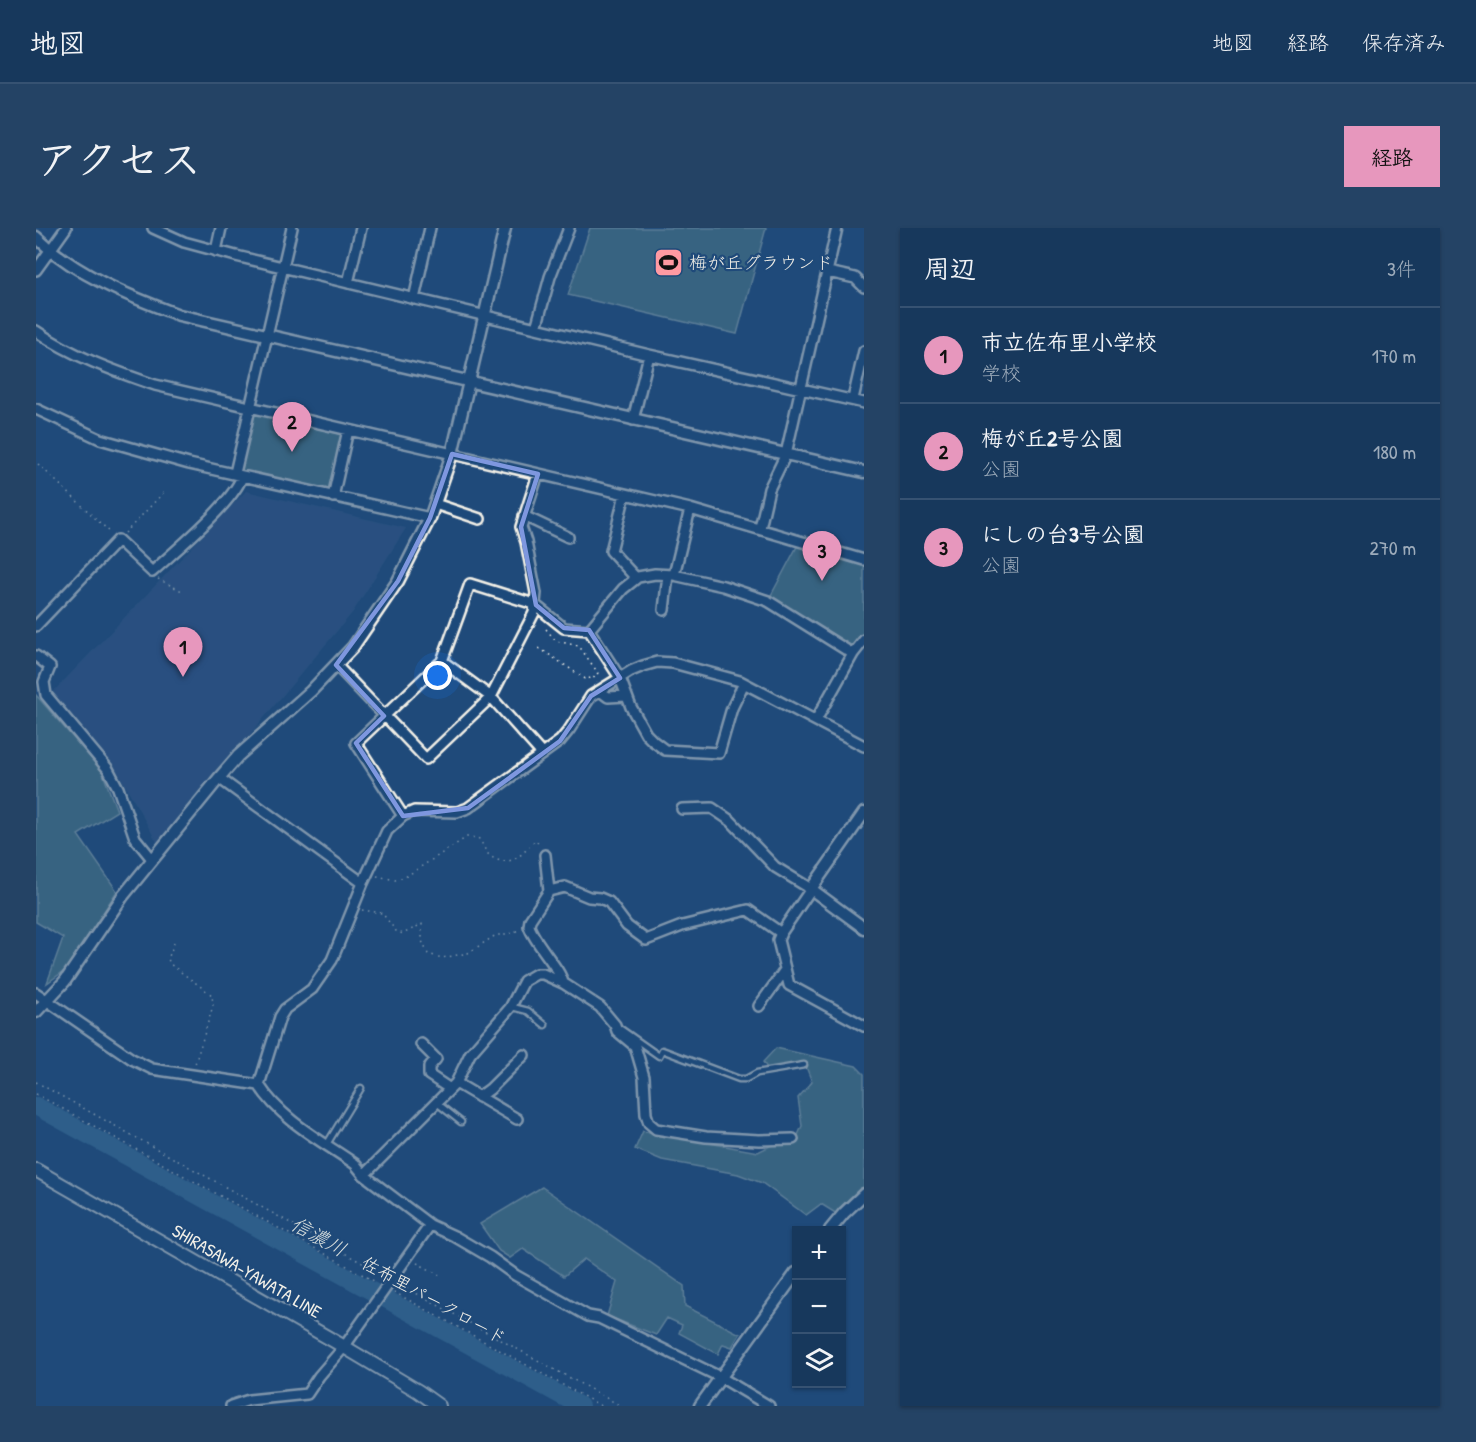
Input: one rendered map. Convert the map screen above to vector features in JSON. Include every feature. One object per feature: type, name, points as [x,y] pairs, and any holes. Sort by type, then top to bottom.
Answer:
[{"type":"main road","name":"SHIRASAWA-YAWATA LINE","points":[[36,1170],[344,1347],[439,1406]]},
{"type":"street","points":[[36,270],[66,228]]},
{"type":"street","points":[[153,228],[184,242],[348,283],[649,355],[864,403]]},
{"type":"street","points":[[216,250],[221,228]]},
{"type":"street","points":[[36,626],[118,540],[152,572],[220,508],[239,485],[238,475],[250,408],[292,228]]},
{"type":"street","points":[[348,283],[361,228]]},
{"type":"street","points":[[414,299],[430,228]]},
{"type":"street","points":[[36,1012],[71,974],[123,896],[219,778],[238,756],[311,692],[353,647],[398,581],[430,518],[452,454],[505,228]]},
{"type":"street","points":[[536,328],[550,277],[570,228]]},
{"type":"street","points":[[760,528],[769,489],[786,454],[837,228]]},
{"type":"street","points":[[36,237],[50,250],[100,283],[139,301],[179,315],[864,472]]},
{"type":"street","points":[[828,272],[855,278],[864,287]]},
{"type":"street","points":[[36,331],[54,344],[106,368],[155,385],[690,509],[864,560]]},
{"type":"street","points":[[853,399],[864,351]]},
{"type":"street","points":[[633,420],[649,355]]},
{"type":"street","points":[[36,410],[100,439],[189,464],[430,518]]},
{"type":"street","points":[[333,497],[348,430]]},
{"type":"street","points":[[336,665],[426,759],[491,697],[534,613],[536,593],[528,552],[520,527],[538,474]]},
{"type":"street","points":[[625,494],[611,551],[636,578]]},
{"type":"street","points":[[435,504],[480,519]]},
{"type":"street","points":[[664,610],[671,575],[690,509]]},
{"type":"street","points":[[524,516],[568,537]]},
{"type":"street","points":[[589,630],[623,589],[636,578],[655,574],[671,575],[732,588],[768,601],[853,654]]},
{"type":"street","points":[[403,816],[356,743],[442,661],[470,584],[536,605],[564,627],[589,630]]},
{"type":"street","points":[[589,630],[620,678],[626,696],[646,734],[665,750],[719,753],[732,708],[744,683]]},
{"type":"street","points":[[816,720],[853,654],[864,640]]},
{"type":"street","points":[[36,656],[50,667],[44,682],[46,695],[108,769],[118,788],[135,838],[152,859]]},
{"type":"street","points":[[442,661],[491,697],[542,754]]},
{"type":"street","points":[[259,1085],[280,1017],[285,1009],[312,989],[320,979],[336,951],[367,873],[387,831],[403,816],[414,811],[457,812],[468,808],[560,741],[591,696],[620,678],[657,662],[673,663],[727,676],[864,746]]},
{"type":"street","points":[[602,691],[608,697],[626,696]]},
{"type":"street","points":[[219,778],[363,883]]},
{"type":"street","points":[[682,809],[712,808],[731,821],[775,867],[811,889],[864,928]]},
{"type":"street","points":[[864,813],[860,825],[811,889],[778,940],[789,985],[864,1026]]},
{"type":"street","points":[[545,855],[549,891],[530,920],[529,926],[549,961],[563,979],[563,983]]},
{"type":"street","points":[[549,891],[565,887],[609,902],[627,926],[646,940],[682,926],[748,910],[781,933]]},
{"type":"street","points":[[759,1006],[785,970]]},
{"type":"street","points":[[364,1175],[453,1086],[470,1054],[511,1007],[518,991],[529,976],[543,974],[563,983],[600,1006],[617,1031],[635,1046],[644,1077],[646,1114],[649,1123],[656,1129],[706,1137],[793,1139]]},
{"type":"street","points":[[36,993],[132,1059],[152,1069],[259,1085],[279,1110],[355,1164],[364,1175],[430,1225],[454,1236],[588,1316],[599,1318],[720,1377],[769,1406]]},
{"type":"street","points":[[421,1044],[436,1059],[429,1067],[429,1075],[479,1097],[517,1119]]},
{"type":"street","points":[[479,1097],[524,1055]]},
{"type":"street","points":[[833,1226],[864,1194]]},
{"type":"street","points":[[231,1406],[249,1401],[307,1394],[344,1347],[430,1225]]},
{"type":"street","points":[[700,1406],[792,1278]]},
{"type":"lane","points":[[511,1007],[528,1011],[545,1025]]},
{"type":"lane","points":[[615,1025],[659,1056],[662,1050],[739,1079],[746,1079],[757,1073],[804,1065]]},
{"type":"lane","points":[[327,1144],[361,1088]]},
{"type":"lane","points":[[436,1102],[461,1122]]},
{"type":"path","points":[[38,464],[118,540],[166,490]]},
{"type":"path","points":[[152,572],[157,579],[182,591]]},
{"type":"path","points":[[539,648],[587,680],[598,673],[579,646],[556,641],[546,628]]},
{"type":"path","points":[[593,676],[602,691]]},
{"type":"path","points":[[367,873],[395,880],[405,877],[467,837],[478,838],[489,854],[504,860],[524,855],[535,840],[540,843],[545,855]]},
{"type":"path","points":[[352,909],[382,913],[396,931],[403,934],[422,924],[423,941],[428,954],[442,958],[468,953],[496,935],[505,935],[529,926]]},
{"type":"path","points":[[174,944],[168,959],[170,964],[212,995],[213,999],[213,1006],[192,1075]]},
{"type":"path","points":[[36,1082],[386,1286],[621,1406]]},
{"type":"path","name":"佐布里パークロード","points":[[36,1094],[601,1406]]},
{"type":"path","points":[[407,1258],[440,1275]]},
{"type":"highlighted area","points":[[452,454],[538,474],[521,527],[536,605],[564,628],[589,630],[620,678],[591,696],[560,741],[468,808],[403,816],[356,743],[384,716],[336,665],[398,581],[430,518]]},
{"type":"shaded area","points":[[246,491],[406,528],[353,612],[158,844],[119,774],[52,693]]},
{"type":"green space","name":"梅が丘グラウンド","points":[[590,228],[766,228],[737,334],[568,295]]},
{"type":"green space","points":[[257,414],[340,434],[343,437],[332,488],[328,491],[243,471],[240,466],[252,417]]},
{"type":"green space","points":[[800,541],[864,560],[864,640],[853,654],[768,601]]},
{"type":"green space","points":[[36,695],[102,771],[117,811],[78,835],[117,891],[67,969],[47,983],[63,938],[36,922]]},
{"type":"green space","points":[[776,1048],[856,1066],[864,1074],[864,1188],[837,1214],[821,1204],[806,1215],[762,1183],[738,1174],[662,1160],[635,1149],[643,1131],[758,1152],[776,1143],[795,1142],[802,1126],[798,1098],[812,1082],[805,1064],[769,1071],[763,1062]]},
{"type":"green space","points":[[542,1187],[684,1286],[685,1306],[740,1334],[732,1347],[723,1344],[718,1354],[679,1333],[682,1325],[667,1318],[656,1335],[607,1316],[617,1282],[584,1259],[564,1276],[523,1249],[510,1258],[499,1251],[480,1224]]},
{"type":"waterway","name":"信濃川","points":[[36,1106],[580,1406]]},
{"type":"place","name":"梅が丘グラウンド","points":[[668,262]]},
{"type":"place","name":"梅が丘2号公園","points":[[292,452]]},
{"type":"place","name":"にしの台3号公園","points":[[822,581]]},
{"type":"place","name":"市立佐布里小学校","points":[[183,677]]}]
